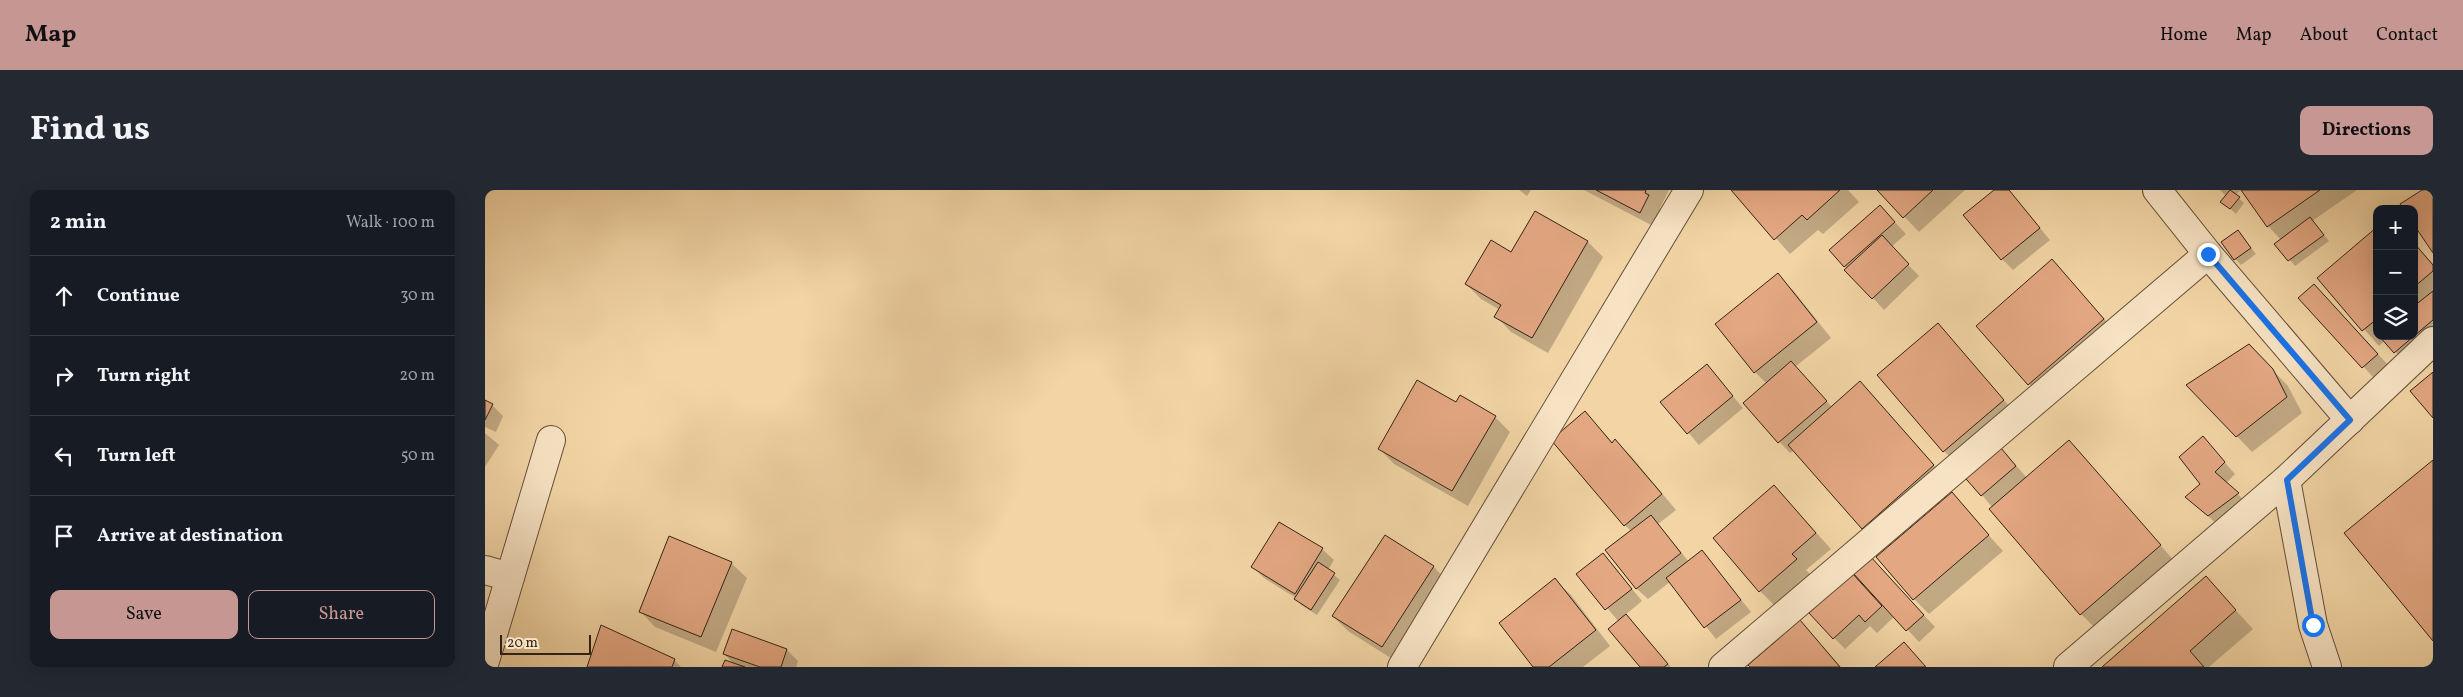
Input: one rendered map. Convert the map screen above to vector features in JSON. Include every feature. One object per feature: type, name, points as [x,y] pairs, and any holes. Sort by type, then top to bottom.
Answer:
[{"type":"street","points":[[1402,667],[1689,190]]},
{"type":"street","points":[[2157,190],[2208,254],[2350,420]]},
{"type":"street","points":[[1723,667],[2208,254]]},
{"type":"street","points":[[2069,667],[2287,480],[2433,341]]},
{"type":"street","points":[[485,661],[497,573],[551,440]]},
{"type":"street","points":[[2287,480],[2313,625],[2327,667]]},
{"type":"building","points":[[1596,190],[1646,190],[1645,193],[1649,195],[1640,213]]},
{"type":"building","points":[[1731,190],[1840,190],[1807,220],[1802,215],[1774,240]]},
{"type":"building","points":[[1877,190],[1933,190],[1903,218]]},
{"type":"building","points":[[1994,190],[2009,190],[2040,228],[2001,260],[1963,215]]},
{"type":"building","points":[[2230,190],[2240,197],[2230,209],[2220,202]]},
{"type":"building","points":[[2241,190],[2320,190],[2267,227]]},
{"type":"building","points":[[2422,190],[2432,190],[2433,253],[2418,231],[2418,205],[2400,204]]},
{"type":"building","points":[[1880,205],[1895,222],[1844,267],[1829,250]]},
{"type":"building","points":[[1535,211],[1588,241],[1532,338],[1494,317],[1501,305],[1465,284],[1491,240],[1511,252]]},
{"type":"building","points":[[2310,217],[2324,235],[2288,261],[2274,244]]},
{"type":"building","points":[[2238,230],[2251,248],[2234,260],[2221,242]]},
{"type":"building","points":[[2373,230],[2373,322],[2362,331],[2317,278]]},
{"type":"building","points":[[1882,235],[1909,264],[1872,299],[1844,270]]},
{"type":"building","points":[[2418,248],[2433,265],[2433,271],[2418,284]]},
{"type":"building","points":[[2052,259],[2104,319],[2028,385],[1976,326]]},
{"type":"building","points":[[1778,273],[1817,322],[1754,373],[1715,324]]},
{"type":"building","points":[[2314,284],[2378,354],[2362,368],[2298,298]]},
{"type":"building","points":[[2433,291],[2433,320],[2418,333],[2418,303]]},
{"type":"building","points":[[1938,323],[2004,400],[1943,452],[1877,375]]},
{"type":"building","points":[[2383,340],[2409,340],[2394,353]]},
{"type":"building","points":[[2249,344],[2273,369],[2287,397],[2236,437],[2186,385]]},
{"type":"building","points":[[1791,361],[1827,401],[1778,443],[1743,403]]},
{"type":"building","points":[[1707,364],[1733,396],[1687,434],[1660,402]]},
{"type":"building","points":[[2433,372],[2433,418],[2410,391]]},
{"type":"building","points":[[1417,380],[1456,402],[1460,395],[1496,416],[1452,491],[1378,449]]},
{"type":"building","points":[[1860,381],[1934,465],[1862,529],[1788,445]]},
{"type":"building","points":[[485,400],[493,404],[485,420]]},
{"type":"building","points":[[1585,411],[1612,443],[1615,439],[1662,494],[1624,526],[1551,440]]},
{"type":"building","points":[[2203,436],[2225,462],[2215,472],[2239,493],[2208,516],[2185,497],[2200,484],[2179,457]]},
{"type":"building","points":[[2069,440],[2161,545],[2080,615],[1989,509]]},
{"type":"building","points":[[1996,442],[2016,466],[1981,496],[1960,472]]},
{"type":"building","points":[[2433,460],[2433,641],[2344,533]]},
{"type":"building","points":[[1774,485],[1816,533],[1792,554],[1797,559],[1759,592],[1713,538]]},
{"type":"building","points":[[1952,492],[1989,535],[1913,600],[1876,557]]},
{"type":"building","points":[[1651,515],[1681,553],[1636,589],[1605,550]]},
{"type":"building","points":[[1279,522],[1323,548],[1295,594],[1251,567]]},
{"type":"building","points":[[1385,535],[1434,566],[1382,647],[1332,616]]},
{"type":"building","points":[[669,536],[732,562],[701,637],[639,612]]},
{"type":"building","points":[[1702,550],[1741,600],[1704,628],[1666,578]]},
{"type":"building","points":[[1603,553],[1632,589],[1605,610],[1576,574]]},
{"type":"building","points":[[1870,556],[1924,615],[1906,631],[1852,572]]},
{"type":"building","points":[[1318,562],[1335,573],[1311,610],[1294,599]]},
{"type":"building","points":[[1852,573],[1882,606],[1865,622],[1859,615],[1833,639],[1809,613]]},
{"type":"building","points":[[2206,576],[2236,610],[2190,651],[2204,667],[2102,667]]},
{"type":"building","points":[[1555,578],[1596,630],[1549,667],[1533,667],[1499,623]]},
{"type":"building","points":[[1626,614],[1668,664],[1664,667],[1640,667],[1608,629]]},
{"type":"building","points":[[1800,620],[1840,667],[1750,667],[1748,665]]},
{"type":"building","points":[[601,625],[675,659],[672,667],[587,667]]},
{"type":"building","points":[[732,629],[787,649],[781,667],[760,667],[723,654]]},
{"type":"building","points":[[1904,642],[1926,667],[1875,667]]},
{"type":"building","points":[[725,660],[745,667],[722,667]]},
{"type":"route","points":[[2208,254],[2350,420],[2287,480],[2313,625]]}]
